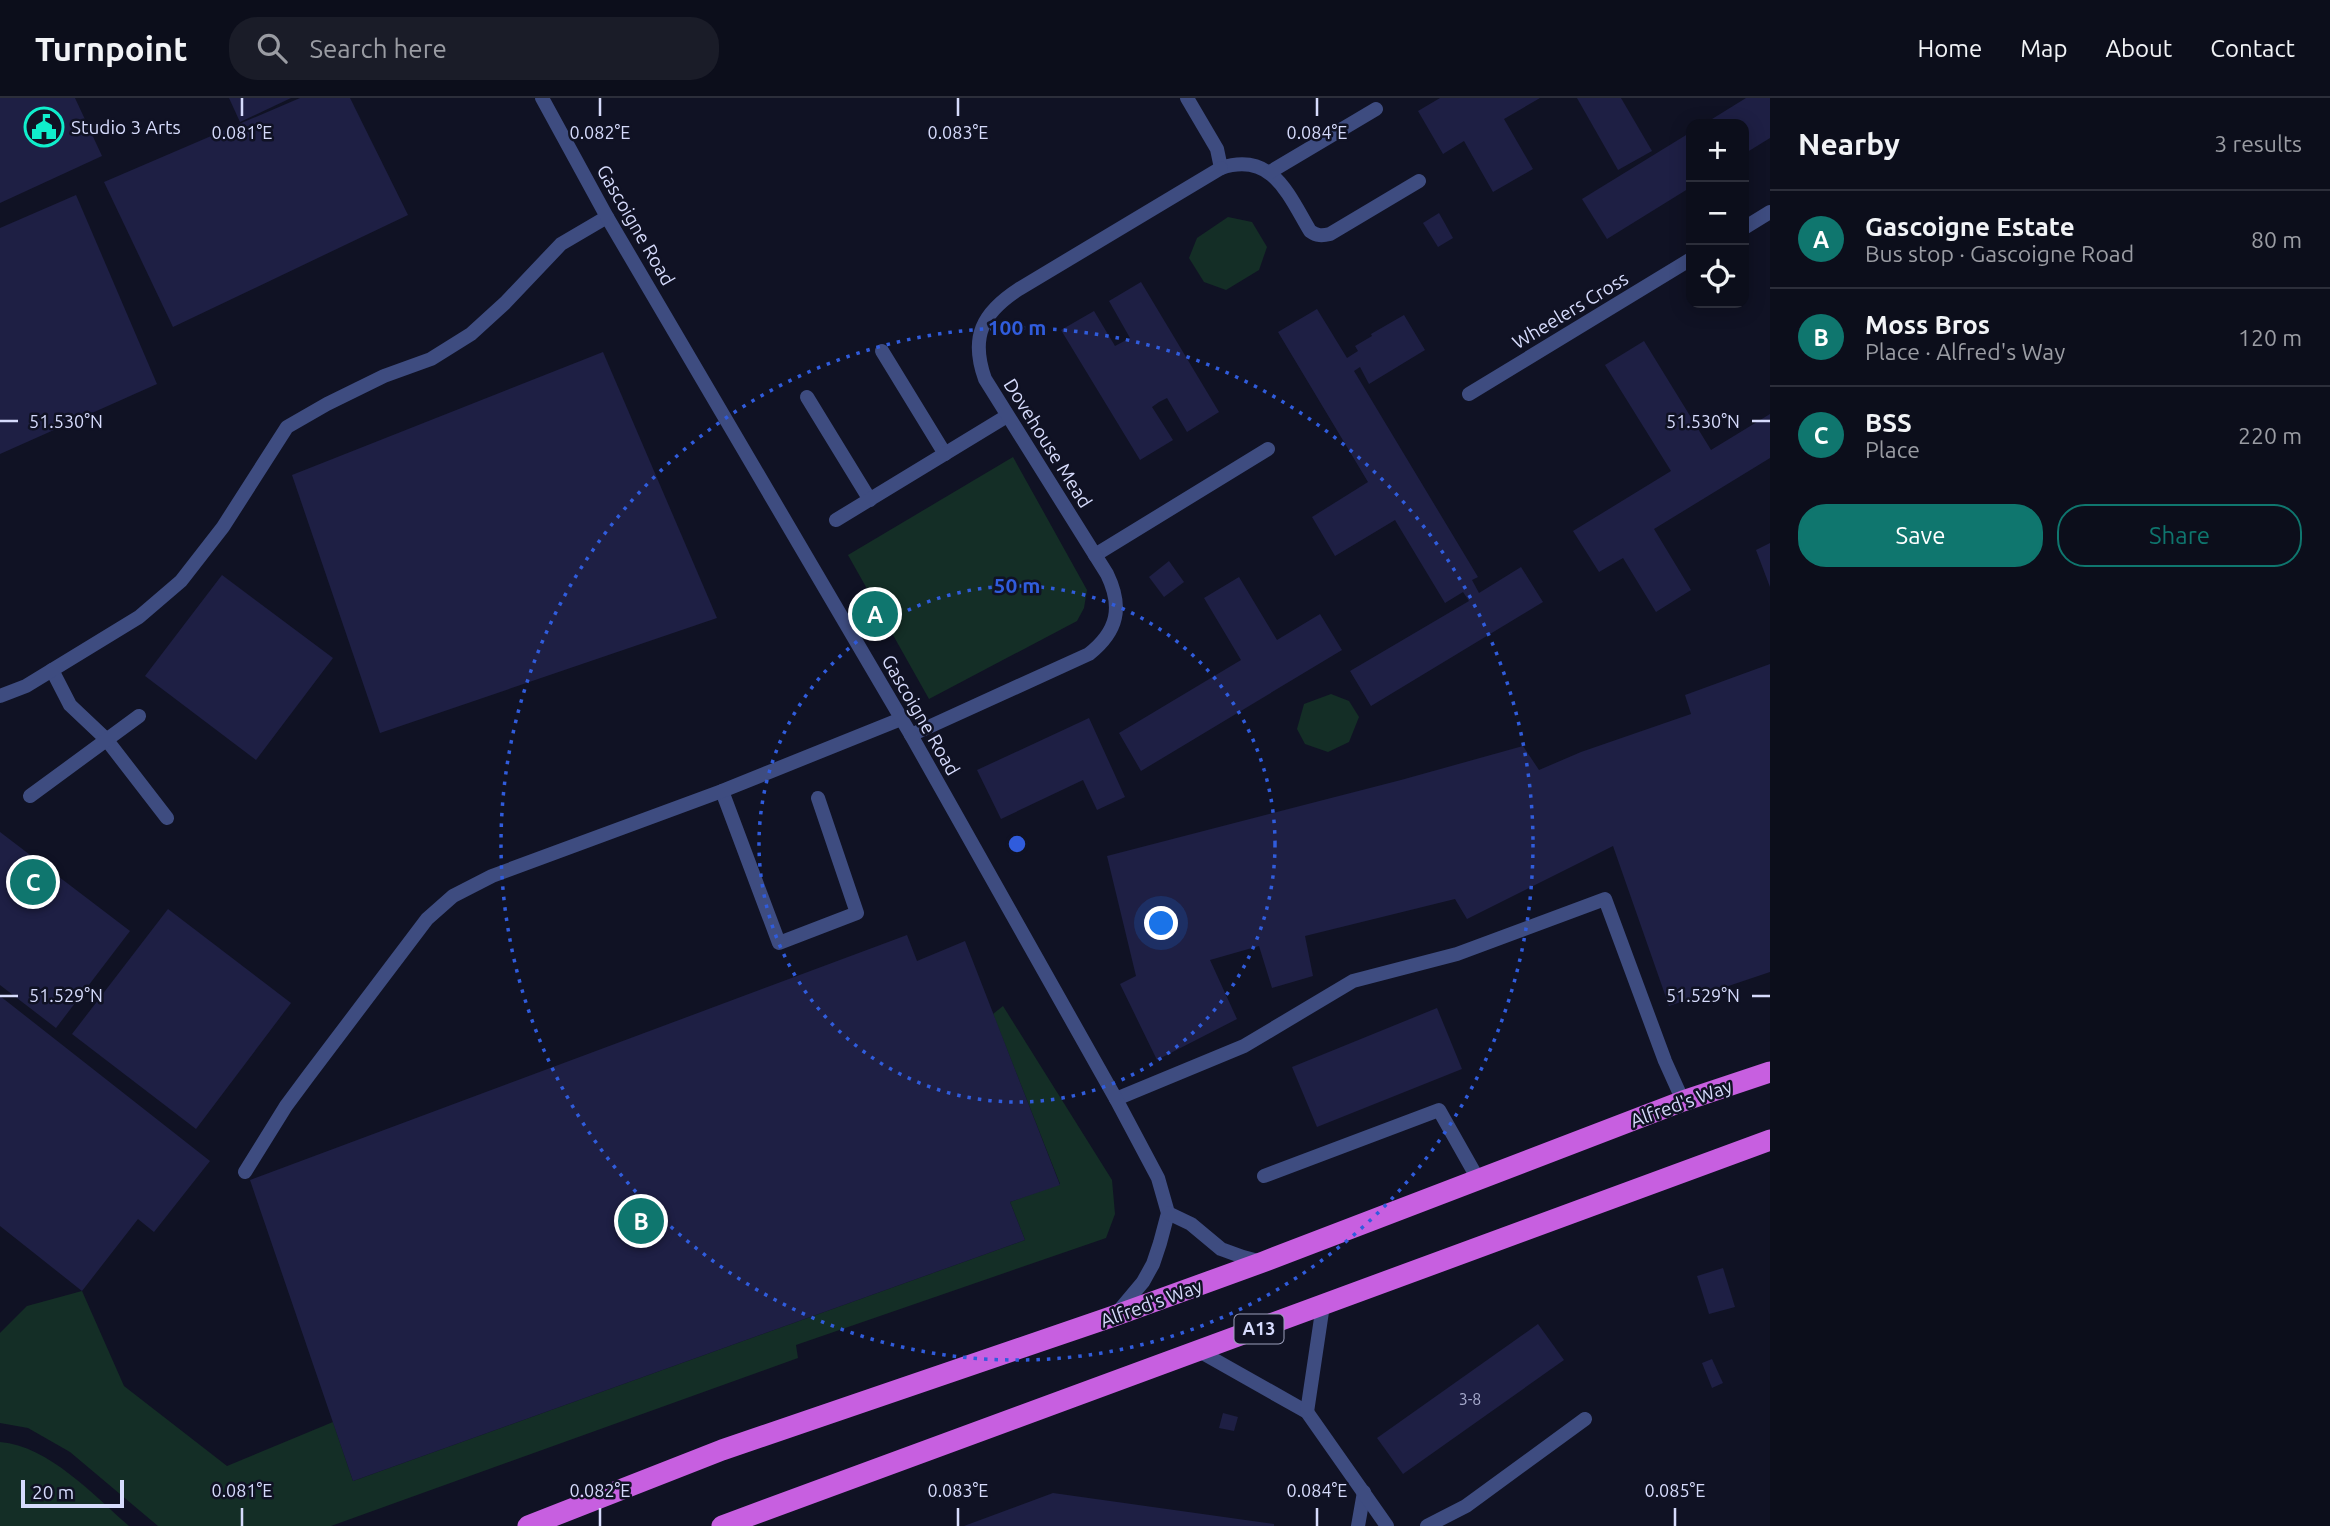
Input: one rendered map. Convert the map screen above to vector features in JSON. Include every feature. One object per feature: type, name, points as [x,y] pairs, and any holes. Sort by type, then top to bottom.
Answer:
[{"type":"highway","name":"Alfred's Way","points":[[528,1526],[722,1450],[1114,1316],[1263,1262],[1683,1101],[1770,1072]]},
{"type":"highway","name":"A13","points":[[722,1526],[1770,1140]]},
{"type":"street","name":"Gascoigne Road","points":[[542,98],[607,217],[911,735],[1116,1099],[1158,1178],[1168,1213]]},
{"type":"street","points":[[1187,98],[1217,149],[1221,168]]},
{"type":"street","points":[[1376,109],[1270,172],[1280,181],[1310,231],[1323,236],[1419,181]]},
{"type":"street","name":"Dovehouse Mead","points":[[911,735],[1076,662],[1100,645],[1108,635],[1117,611],[1113,587],[1095,555],[985,379],[978,351],[984,321],[993,309],[1019,289],[1221,168],[1246,164],[1270,172]]},
{"type":"street","points":[[1749,225],[1770,212]]},
{"type":"street","points":[[0,696],[26,686],[139,617],[181,581],[223,527],[287,427],[372,382],[431,359],[471,334],[505,303],[561,244],[607,217]]},
{"type":"street","name":"Wheelers Cross","points":[[1469,394],[1686,262]]},
{"type":"street","points":[[882,351],[944,454]]},
{"type":"street","points":[[807,397],[870,500]]},
{"type":"street","points":[[836,520],[1007,416]]},
{"type":"street","points":[[1095,555],[1268,449]]},
{"type":"street","points":[[52,670],[70,705],[106,739],[167,818]]},
{"type":"street","points":[[30,796],[139,716]]},
{"type":"street","points":[[245,1172],[286,1106],[317,1064],[427,919],[453,896],[492,876],[722,791],[901,719]]},
{"type":"street","points":[[722,791],[779,943],[857,913],[818,798]]},
{"type":"street","points":[[1116,1099],[1244,1046],[1353,981],[1457,954],[1605,899],[1665,1061],[1683,1101]]},
{"type":"street","points":[[1265,1176],[1439,1110],[1478,1179]]},
{"type":"street","points":[[1114,1316],[1143,1282],[1153,1264],[1168,1213],[1191,1224],[1222,1249],[1263,1262]]},
{"type":"street","points":[[1307,1412],[1322,1305]]},
{"type":"street","points":[[1199,1351],[1307,1412],[1387,1526]]},
{"type":"street","points":[[1427,1526],[1466,1506],[1585,1419]]},
{"type":"street","points":[[1358,1526],[1364,1492]]},
{"type":"green space","points":[[1228,217],[1252,222],[1267,247],[1259,270],[1226,290],[1204,282],[1189,258],[1197,238]]},
{"type":"green space","points":[[1013,457],[1087,590],[1084,608],[1077,621],[929,699],[848,555]]},
{"type":"green space","points":[[1331,694],[1349,701],[1359,717],[1349,742],[1328,752],[1305,744],[1297,729],[1304,704]]},
{"type":"green space","points":[[1003,1006],[1112,1180],[1115,1214],[1106,1238],[796,1345],[798,1358],[331,1526],[158,1526],[70,1452],[28,1428],[0,1423],[0,1333],[27,1306],[82,1291],[124,1386],[227,1466],[333,1422],[353,1481],[1025,1240],[1010,1202],[1060,1184],[993,1014]]},
{"type":"green space","points":[[0,1442],[18,1445],[53,1462],[129,1526],[0,1526]]},
{"type":"building","name":"Studio 3 Arts","points":[[0,98],[75,98],[102,156],[0,203]]},
{"type":"building","points":[[229,98],[291,98],[240,122]]},
{"type":"building","points":[[300,98],[350,98],[408,215],[173,327],[104,182]]},
{"type":"building","points":[[1440,98],[1540,98],[1504,119],[1533,169],[1493,192],[1464,141],[1443,154],[1418,111]]},
{"type":"building","points":[[1577,98],[1621,98],[1652,151],[1618,170]]},
{"type":"building","points":[[1746,98],[1770,98],[1770,138],[1749,151],[1749,119],[1712,119]]},
{"type":"building","points":[[1686,135],[1686,190],[1607,239],[1582,199]]},
{"type":"building","points":[[76,195],[157,384],[0,454],[0,228]]},
{"type":"building","points":[[1439,213],[1453,238],[1438,247],[1423,223]]},
{"type":"building","points":[[1141,282],[1219,412],[1187,432],[1167,398],[1159,402],[1152,407],[1173,440],[1140,460],[1061,330],[1094,311],[1115,346],[1130,338],[1109,301]]},
{"type":"building","points":[[1317,309],[1347,358],[1358,351],[1355,346],[1404,315],[1425,350],[1369,384],[1360,367],[1354,371],[1478,577],[1472,580],[1479,593],[1521,567],[1543,602],[1371,706],[1350,671],[1469,601],[1463,592],[1445,603],[1395,520],[1335,556],[1312,517],[1368,482],[1278,332]]},
{"type":"building","points":[[1644,341],[1711,450],[1770,414],[1770,458],[1654,529],[1691,590],[1656,612],[1623,558],[1599,572],[1573,531],[1671,471],[1605,365]]},
{"type":"building","points":[[603,352],[717,618],[380,733],[292,475]]},
{"type":"building","points":[[1770,543],[1770,587],[1756,550]]},
{"type":"building","points":[[1169,561],[1184,582],[1164,597],[1149,577]]},
{"type":"building","points":[[222,575],[333,658],[256,760],[145,676]]},
{"type":"building","points":[[1239,577],[1277,640],[1320,614],[1342,650],[1141,771],[1119,733],[1241,660],[1204,598]]},
{"type":"building","points":[[1770,664],[1770,972],[1669,1006],[1613,846],[1467,919],[1455,899],[1305,936],[1313,976],[1272,988],[1259,946],[1210,960],[1237,1019],[1157,1060],[1120,984],[1136,976],[1107,856],[1523,746],[1539,770],[1581,752],[1691,714],[1685,695]]},
{"type":"building","points":[[1089,718],[1125,797],[1097,810],[1083,780],[1001,819],[977,770]]},
{"type":"building","points":[[0,832],[130,931],[56,1028],[0,985]]},
{"type":"building","points":[[168,909],[291,1003],[196,1129],[72,1034]]},
{"type":"building","points":[[907,935],[917,961],[965,941],[1060,1185],[1010,1202],[1025,1240],[353,1481],[250,1180]]},
{"type":"building","points":[[0,996],[210,1161],[154,1232],[138,1219],[82,1291],[0,1226]]},
{"type":"building","points":[[1437,1008],[1462,1069],[1317,1127],[1292,1067]]},
{"type":"building","points":[[1723,1268],[1735,1307],[1709,1314],[1697,1276]]},
{"type":"building","points":[[1538,1324],[1564,1360],[1403,1474],[1377,1438]]},
{"type":"building","points":[[1712,1359],[1723,1383],[1712,1388],[1702,1363]]},
{"type":"building","points":[[1223,1413],[1238,1417],[1234,1431],[1219,1428]]},
{"type":"building","points":[[1053,1493],[1274,1524],[1274,1526],[964,1526]]},
{"type":"place","name":"Studio 3 Arts","points":[[44,127]]},
{"type":"place","name":"Gascoigne Estate","points":[[875,614]]},
{"type":"place","name":"BSS","points":[[33,882]]},
{"type":"place","name":"Moss Bros","points":[[641,1221]]}]
